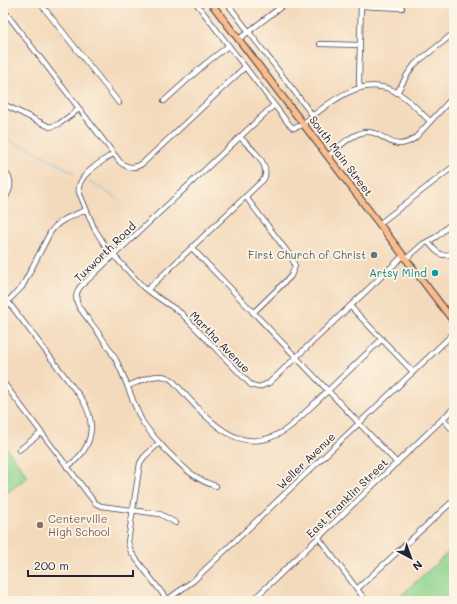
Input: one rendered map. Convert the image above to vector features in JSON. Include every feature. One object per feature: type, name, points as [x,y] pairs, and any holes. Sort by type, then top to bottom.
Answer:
[{"type":"main road","name":"South Main Street","points":[[211,3],[454,322]]},
{"type":"street","points":[[40,3],[119,103]]},
{"type":"street","points":[[196,3],[291,127],[297,128],[341,96],[360,88],[380,88],[398,93],[408,100],[430,121]]},
{"type":"street","name":"South Main Street","points":[[227,3],[314,116]]},
{"type":"street","points":[[239,39],[286,3]]},
{"type":"street","points":[[360,88],[361,5],[402,8]]},
{"type":"street","points":[[3,9],[113,154],[126,166],[133,167],[140,165],[245,67]]},
{"type":"street","points":[[398,93],[407,75],[415,64],[454,34]]},
{"type":"street","points":[[320,44],[360,44]]},
{"type":"street","points":[[164,101],[205,64],[228,46]]},
{"type":"street","points":[[328,156],[354,136],[363,132],[375,133],[395,143],[407,142],[415,138],[454,96]]},
{"type":"street","points":[[3,104],[50,127],[59,124],[79,109]]},
{"type":"street","name":"Tuxworth Road","points":[[216,486],[205,482],[190,473],[159,443],[142,421],[112,352],[78,307],[76,298],[80,287],[274,105]]},
{"type":"street","points":[[147,290],[262,182],[266,170],[262,161],[240,137]]},
{"type":"street","name":"Martha Avenue","points":[[113,154],[81,180],[78,189],[99,238],[147,290],[181,313],[251,386],[259,387],[269,383],[350,306],[405,258],[436,237],[454,220]]},
{"type":"street","points":[[379,224],[454,166]]},
{"type":"street","points":[[3,171],[10,178],[11,185],[3,203]]},
{"type":"street","points":[[246,197],[292,258],[294,266],[291,276],[253,313]]},
{"type":"street","points":[[8,301],[16,295],[22,287],[55,226],[63,220],[86,210]]},
{"type":"street","points":[[428,242],[440,254],[447,256],[454,252]]},
{"type":"street","points":[[192,248],[396,463]]},
{"type":"street","points":[[3,295],[88,409],[91,428],[89,442],[81,456],[67,467]]},
{"type":"street","points":[[350,306],[413,372]]},
{"type":"street","name":"Weller Avenue","points":[[168,601],[194,581],[454,333]]},
{"type":"street","points":[[128,386],[158,375],[169,377],[221,429],[239,438],[251,440],[269,438],[292,425],[382,339]]},
{"type":"street","points":[[3,382],[95,503],[102,506],[160,514],[176,523]]},
{"type":"street","name":"East Franklin Street","points":[[252,601],[454,408]]},
{"type":"street","points":[[443,418],[454,432]]},
{"type":"street","points":[[19,450],[41,433]]},
{"type":"street","points":[[159,443],[144,456],[140,463],[128,542],[129,548],[168,601]]},
{"type":"street","points":[[357,588],[454,500]]},
{"type":"street","points":[[318,537],[366,601]]},
{"type":"green space","points":[[3,443],[28,477],[3,496]]},
{"type":"green space","points":[[454,547],[454,601],[395,601]]},
{"type":"waterway","points":[[3,135],[14,143],[33,150],[74,173]]},
{"type":"waterway","points":[[89,181],[118,199]]},
{"type":"place","name":"First Church of Christ","points":[[374,255]]},
{"type":"place","name":"Artsy Mind","points":[[435,273]]},
{"type":"place","name":"Centerville High School","points":[[40,525]]}]
